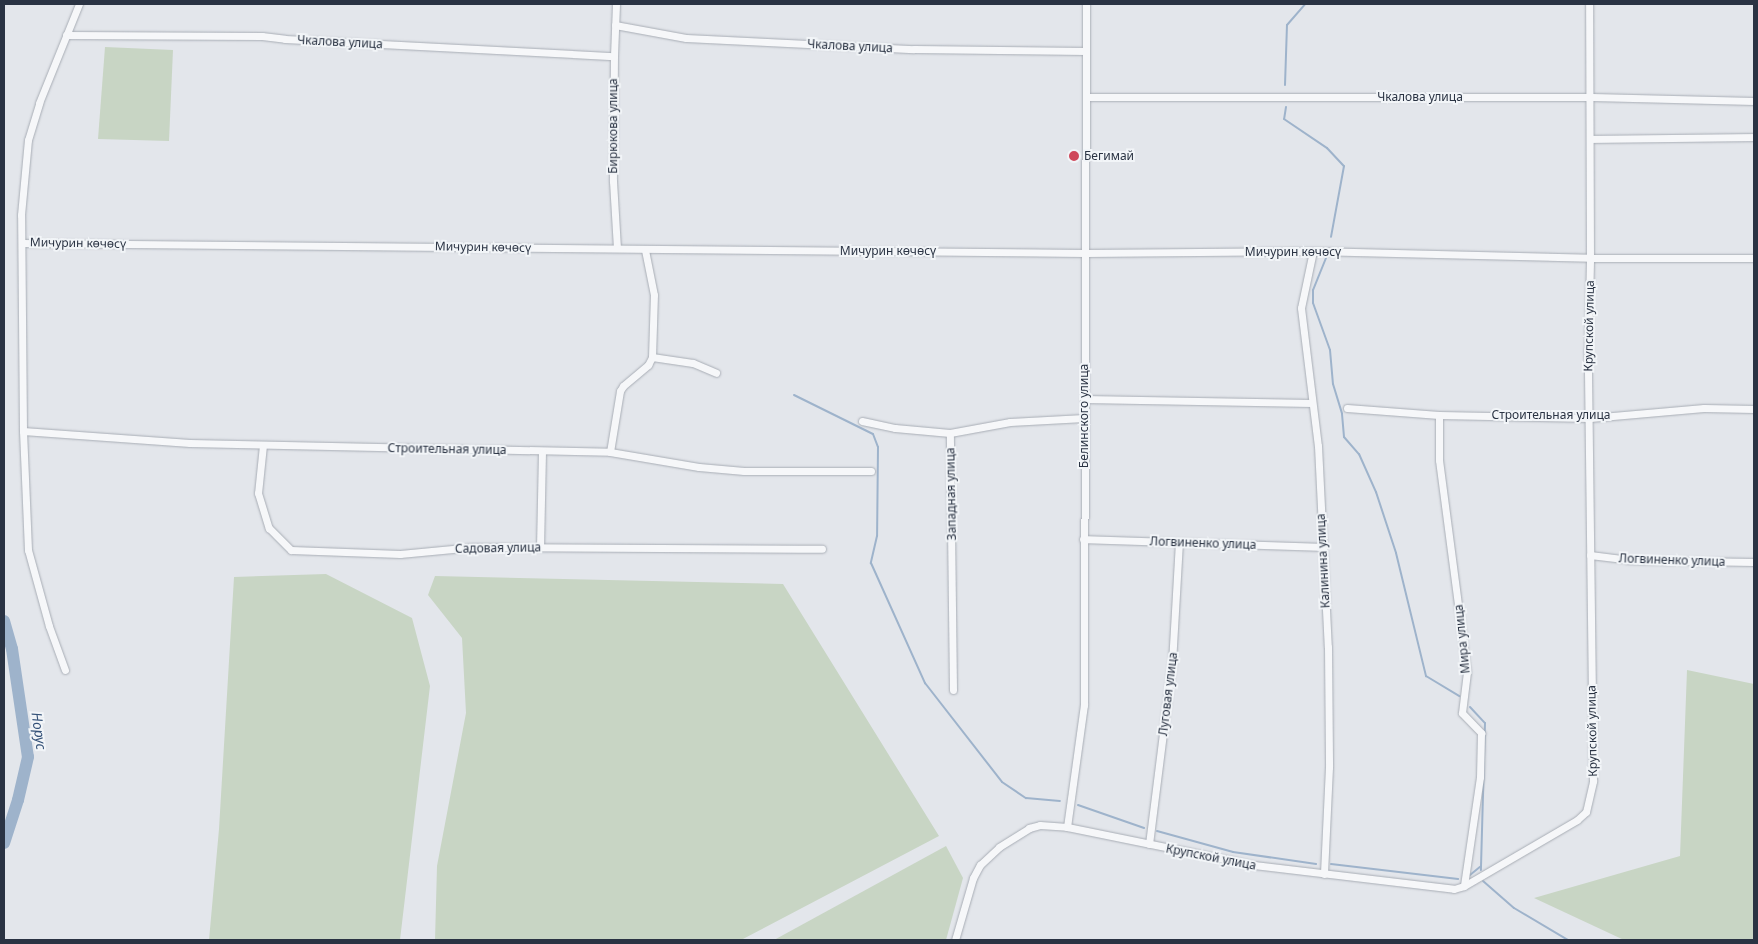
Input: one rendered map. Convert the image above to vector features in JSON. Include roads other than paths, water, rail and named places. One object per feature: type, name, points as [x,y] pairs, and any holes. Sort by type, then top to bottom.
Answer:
[{"type":"street","points":[[64,670],[49,626],[28,550],[22,431],[21,216],[28,140],[39,103],[79,4]]},
{"type":"street","name":"Бирюкова улица","points":[[616,4],[613,181],[617,248]]},
{"type":"street","name":"Белинского улица","points":[[1067,827],[1084,705],[1086,4]]},
{"type":"street","name":"Крупской улица","points":[[955,940],[973,878],[980,865],[999,847],[1030,828],[1052,824],[1254,865],[1440,889],[1454,889],[1464,886],[1576,820],[1586,812],[1590,802],[1593,781],[1588,349],[1590,258],[1589,4]]},
{"type":"street","name":"Чкалова улица","points":[[615,25],[686,38],[914,49],[1086,51]]},
{"type":"street","name":"Чкалова улица","points":[[66,36],[262,36],[285,39],[614,56]]},
{"type":"street","name":"Чкалова улица","points":[[1086,97],[1590,97],[1754,101]]},
{"type":"street","points":[[1590,139],[1754,137]]},
{"type":"street","name":"Мичурин көчөсү","points":[[22,243],[1085,253],[1313,251],[1590,258],[1754,258]]},
{"type":"street","points":[[610,452],[620,391],[623,386],[648,365],[652,357],[654,295],[645,250]]},
{"type":"street","name":"Калинина улица","points":[[1313,251],[1301,308],[1318,446],[1328,647],[1329,766],[1324,874]]},
{"type":"street","points":[[652,357],[693,363],[716,373]]},
{"type":"street","points":[[1084,399],[1312,403]]},
{"type":"street","name":"Строительная улица","points":[[1347,408],[1439,415],[1590,418],[1704,408],[1754,410]]},
{"type":"street","name":"Мира улица","points":[[1439,415],[1439,460],[1467,672],[1462,713],[1481,733],[1480,777],[1464,886]]},
{"type":"street","name":"Западная улица","points":[[953,690],[950,433],[1010,422],[1084,418]]},
{"type":"street","points":[[862,421],[895,428],[950,433]]},
{"type":"street","name":"Строительная улица","points":[[22,431],[190,443],[610,452],[699,467],[744,471],[871,472]]},
{"type":"street","name":"Садовая улица","points":[[263,444],[258,493],[269,528],[291,550],[400,554],[474,547],[822,549]]},
{"type":"street","points":[[540,547],[542,451]]},
{"type":"street","name":"Логвиненко улица","points":[[1083,540],[1322,547]]},
{"type":"street","name":"Луговая улица","points":[[1149,844],[1172,663],[1179,542]]},
{"type":"street","name":"Логвиненко улица","points":[[1590,555],[1628,560],[1754,562]]},
{"type":"waterway","points":[[1285,85],[1287,25],[1305,4]]},
{"type":"waterway","points":[[1286,107],[1284,119],[1327,148],[1344,166],[1331,237]]},
{"type":"waterway","points":[[1326,258],[1313,290],[1313,303],[1330,350],[1333,384],[1342,414],[1344,437],[1359,454],[1376,492],[1396,553],[1426,676],[1459,696]]},
{"type":"waterway","points":[[794,395],[873,434],[878,447],[877,536],[871,563],[925,683],[1002,782],[1026,798],[1060,801]]},
{"type":"waterway","name":"Норус","points":[[4,621],[12,649],[28,757],[18,800],[4,843]]},
{"type":"waterway","points":[[1470,707],[1485,723],[1481,870]]},
{"type":"waterway","points":[[1078,805],[1144,828]]},
{"type":"waterway","points":[[1157,831],[1233,852],[1316,864]]},
{"type":"waterway","points":[[1331,864],[1458,879]]},
{"type":"waterway","points":[[1470,875],[1480,867]]},
{"type":"waterway","points":[[1483,881],[1514,908],[1568,940]]},
{"type":"place","name":"Бегимай","points":[[1074,156]]}]
